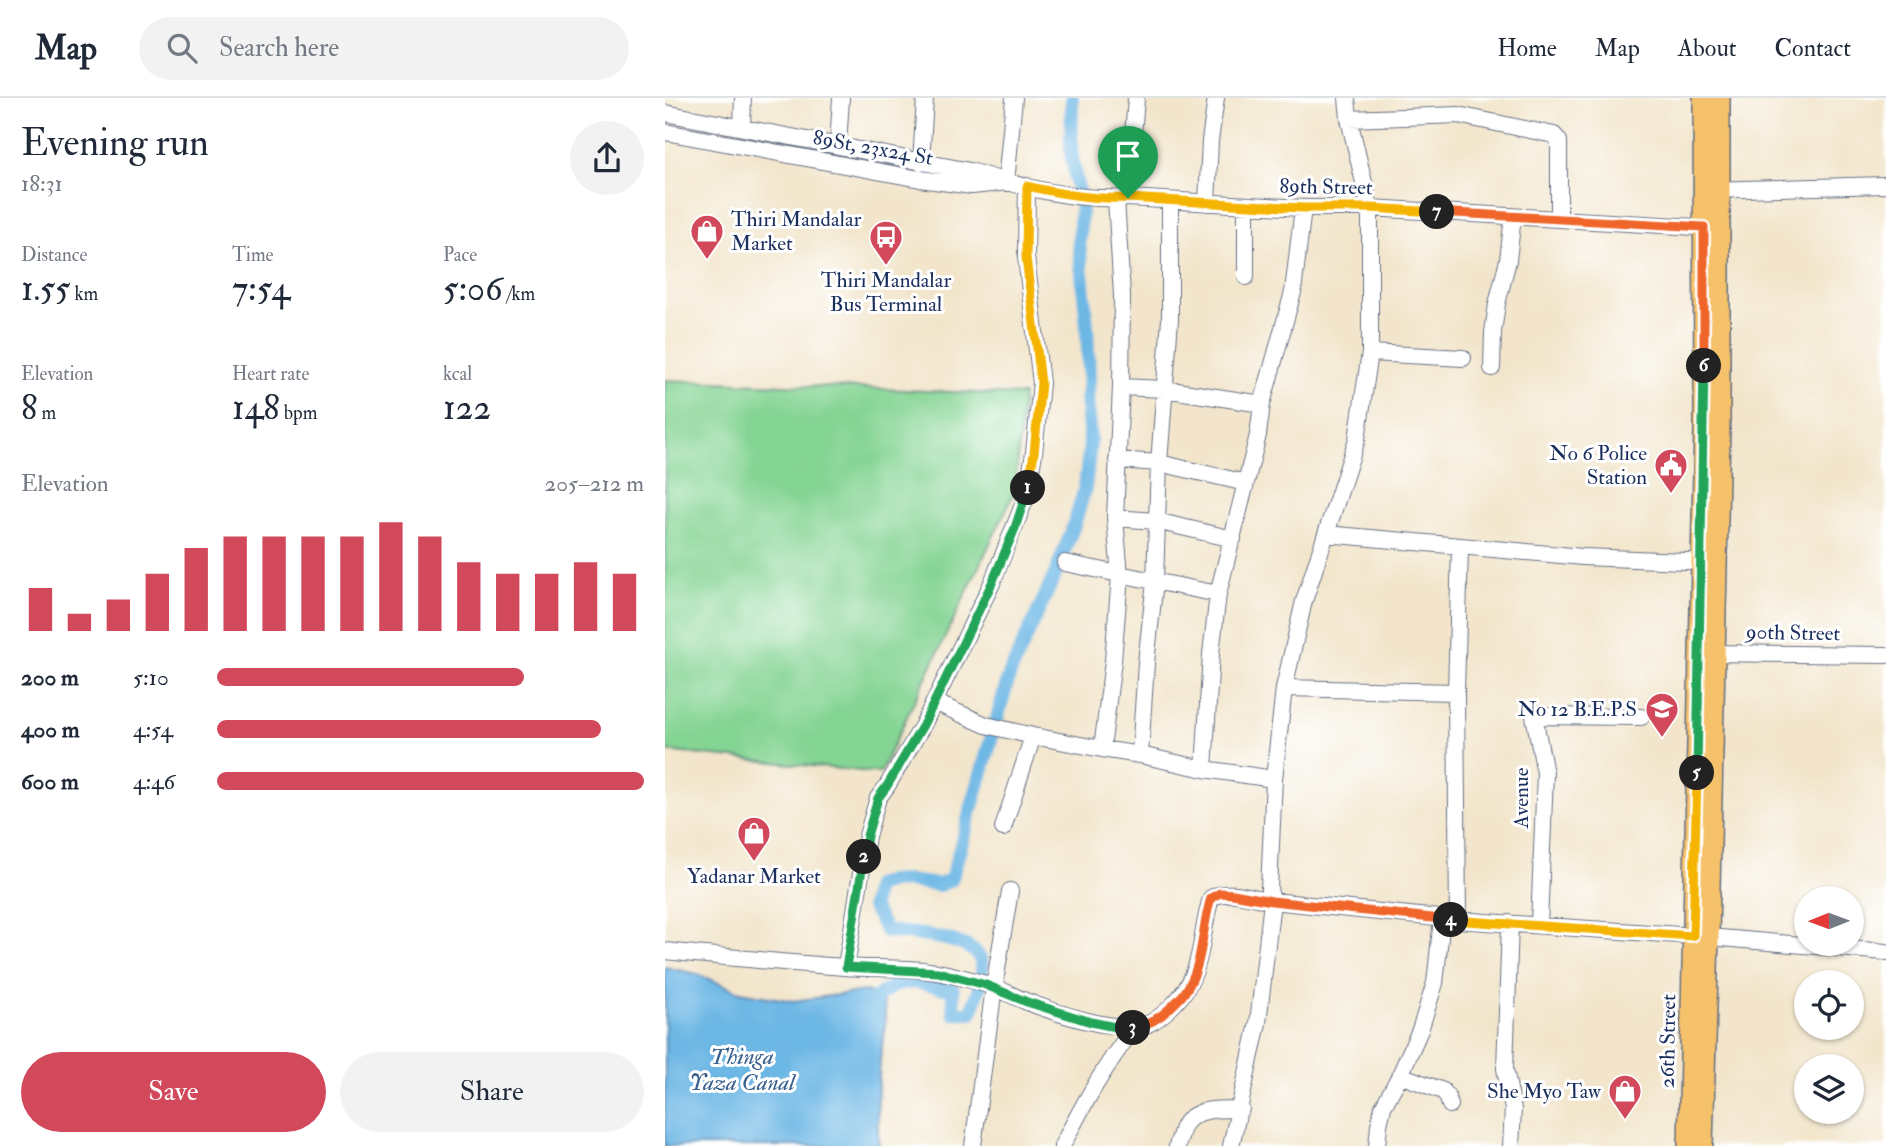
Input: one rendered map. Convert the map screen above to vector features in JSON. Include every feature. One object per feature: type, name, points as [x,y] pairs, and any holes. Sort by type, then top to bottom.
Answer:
[{"type":"main road","points":[[1701,937],[1712,428],[1711,190],[1703,98]]},
{"type":"main road","points":[[1711,190],[1720,98]]},
{"type":"main road","name":"26th Street","points":[[1688,1146],[1701,937]]},
{"type":"main road","name":"26th Street","points":[[1701,937],[1703,1146]]},
{"type":"street","points":[[742,127],[744,98]]},
{"type":"street","points":[[838,145],[841,98]]},
{"type":"street","points":[[921,163],[925,98]]},
{"type":"street","points":[[1006,183],[1014,98]]},
{"type":"street","points":[[1102,749],[1120,576],[1115,518],[1121,387],[1122,198],[1136,98]]},
{"type":"street","points":[[1207,203],[1210,141],[1216,98]]},
{"type":"street","points":[[1231,1146],[1258,1023],[1272,901],[1269,889],[1274,779],[1285,688],[1304,601],[1357,439],[1370,353],[1370,208],[1349,119],[1347,98]]},
{"type":"street","points":[[1458,115],[1459,98]]},
{"type":"street","name":"89St, 23x24 St","points":[[665,113],[970,171],[1006,183],[1059,194]]},
{"type":"street","points":[[1349,119],[1458,115],[1556,137],[1559,141],[1559,218]]},
{"type":"street","name":"89St, 23x24 St","points":[[665,132],[920,179],[972,186],[1006,183]]},
{"type":"street","points":[[1711,190],[1886,185]]},
{"type":"street","points":[[846,967],[867,836],[878,798],[901,764],[934,702],[992,583],[1027,495],[1041,383],[1026,257],[1027,186]]},
{"type":"street","name":"89th Street","points":[[1059,194],[1303,208],[1370,208],[1711,228]]},
{"type":"street","points":[[1140,755],[1155,582],[1159,463],[1170,319],[1170,201]]},
{"type":"street","points":[[1246,205],[1246,277]]},
{"type":"street","points":[[1204,769],[1211,654],[1218,594],[1258,435],[1262,404],[1293,292],[1303,208]]},
{"type":"street","points":[[1492,368],[1493,332],[1508,260],[1513,216]]},
{"type":"street","points":[[1370,353],[1463,358]]},
{"type":"street","points":[[1121,387],[1164,389],[1262,404]]},
{"type":"street","points":[[1117,460],[1159,463],[1246,483]]},
{"type":"street","points":[[1115,518],[1156,521],[1233,539]]},
{"type":"street","points":[[1326,534],[1460,547],[1708,562]]},
{"type":"street","points":[[1377,1146],[1378,1125],[1383,1107],[1420,1030],[1435,983],[1450,919],[1460,547]]},
{"type":"street","points":[[1065,563],[1218,594]]},
{"type":"street","name":"90th Street","points":[[1707,653],[1886,655]]},
{"type":"street","points":[[1285,688],[1456,692]]},
{"type":"street","points":[[934,702],[994,727],[1033,736],[1204,769],[1274,779]]},
{"type":"street","name":"Avenue","points":[[1539,926],[1545,773],[1534,716],[1641,718]]},
{"type":"street","points":[[1003,828],[1033,736]]},
{"type":"street","points":[[972,1146],[990,986],[1010,891]]},
{"type":"street","points":[[665,951],[846,967],[927,971],[990,986],[1027,1002],[1091,1022],[1134,1028],[1150,1024],[1184,994],[1196,969],[1211,898],[1220,893],[1272,901],[1450,919],[1886,952]]},
{"type":"street","points":[[1510,923],[1505,1069],[1513,1109],[1511,1146]]},
{"type":"street","points":[[1062,1146],[1114,1054],[1134,1028]]},
{"type":"street","points":[[1400,1075],[1443,1091],[1450,1105]]},
{"type":"street","points":[[1177,1146],[1184,1125],[1190,1119],[1220,1109],[1241,1109]]},
{"type":"green space","points":[[665,380],[1023,395],[1015,491],[880,773],[665,751]]},
{"type":"water","name":"Thinga Yaza Canal","points":[[665,967],[697,974],[740,992],[793,1001],[866,991],[881,996],[885,1021],[878,1083],[879,1146],[665,1146]]},
{"type":"waterway","points":[[863,1006],[896,984],[916,982],[953,990],[954,1013],[971,1013],[980,984],[982,966],[979,956],[970,948],[942,938],[886,931],[872,906],[876,886],[888,882],[907,881],[939,885],[951,880],[1010,673],[1057,570],[1085,488],[1090,444],[1087,399],[1089,378],[1079,242],[1081,208],[1071,152],[1072,98]]},
{"type":"place","name":"Thiri Mandalar Market","points":[[707,261]]},
{"type":"place","name":"Thiri Mandalar Bus Terminal","points":[[886,267]]},
{"type":"place","name":"No 6 Police Station","points":[[1671,495]]},
{"type":"place","name":"No 12 B.E.P.S","points":[[1662,739]]},
{"type":"place","name":"Yadanar Market","points":[[754,863]]},
{"type":"place","name":"She Myo Taw","points":[[1625,1121]]},
{"type":"route","points":[[1027,186],[1084,197],[1128,198],[1303,208],[1370,208],[1704,227],[1704,428],[1693,936],[1442,919],[1220,893],[1211,898],[1193,979],[1184,994],[1150,1024],[1134,1028],[1091,1022],[1027,1002],[986,985],[938,972],[846,967],[867,836],[878,798],[923,725],[992,583],[1027,495],[1041,383],[1026,257],[1027,186]]}]
